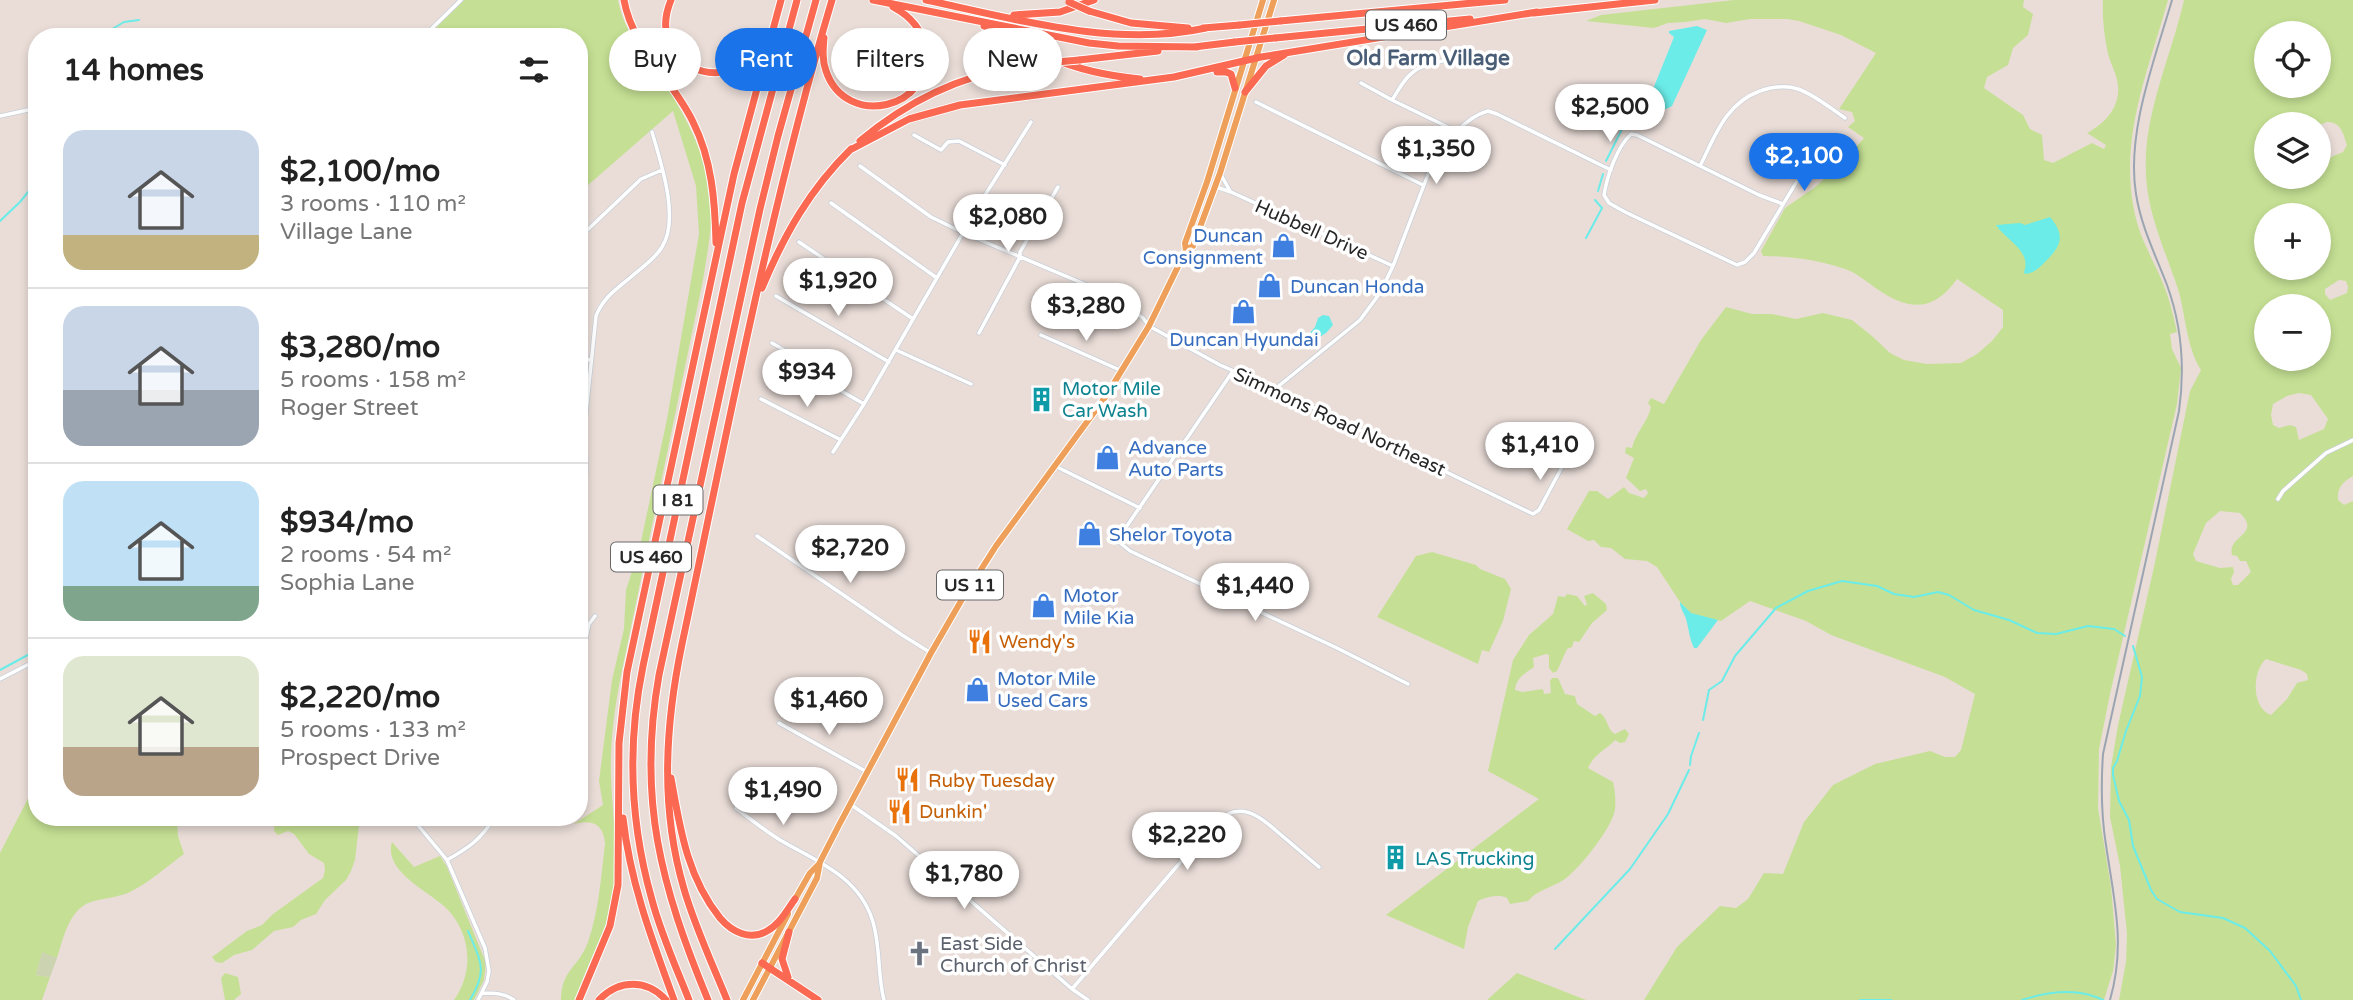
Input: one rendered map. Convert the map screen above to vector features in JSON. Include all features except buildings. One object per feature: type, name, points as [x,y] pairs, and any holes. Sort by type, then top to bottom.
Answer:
[{"type":"highway","points":[[624,0],[635,33],[694,122],[705,152],[714,198],[716,254]]},
{"type":"highway","points":[[671,0],[666,23],[668,38],[678,56],[695,69],[715,73]]},
{"type":"highway","name":"US 460","points":[[773,28],[781,0]]},
{"type":"highway","points":[[755,305],[782,182],[832,0]]},
{"type":"highway","name":"US 460","points":[[873,0],[1089,43],[1140,47],[1197,47]]},
{"type":"highway","name":"US 460","points":[[926,0],[1101,33],[1152,34],[1505,0]]},
{"type":"highway","points":[[999,15],[1060,12],[1094,0]]},
{"type":"highway","name":"US 460","points":[[727,1000],[696,924],[677,863],[670,816],[667,756],[670,712],[675,677],[755,305],[784,239],[823,179],[850,150],[881,124],[920,99],[994,70],[1235,42],[1655,0]]},
{"type":"highway","name":"I 81","points":[[689,1000],[657,918],[642,860],[633,786],[635,718],[639,683],[742,203],[796,1]]},
{"type":"highway","points":[[1067,1],[1112,18],[1150,26],[1206,28]]},
{"type":"highway","points":[[824,27],[825,69],[837,90],[862,105],[875,107],[893,103],[908,94],[919,80],[926,62],[926,48],[922,35],[912,20],[883,2]]},
{"type":"highway","name":"I 81","points":[[708,1000],[674,913],[660,863],[650,770],[653,709],[760,209],[815,3]]},
{"type":"highway","points":[[850,150],[893,127],[942,109],[1152,80],[1288,53],[1537,12]]},
{"type":"highway","points":[[958,18],[999,31],[1079,68],[1117,77],[1152,80]]},
{"type":"highway","points":[[1245,92],[1266,66],[1288,53]]},
{"type":"highway","points":[[1206,71],[1229,73],[1234,78],[1235,88]]},
{"type":"highway","name":"US 460","points":[[579,1000],[610,926],[617,896],[620,863],[618,762],[627,672],[716,254],[755,91]]},
{"type":"highway","points":[[667,756],[678,820],[689,862],[699,887],[726,924],[743,935],[762,933],[777,923],[795,899]]},
{"type":"highway","points":[[618,762],[624,831],[634,882],[651,940],[674,1000]]},
{"type":"highway","points":[[789,932],[782,959],[790,981]]},
{"type":"highway","points":[[766,965],[818,1000]]},
{"type":"highway","points":[[599,1000],[613,988],[631,983],[652,988],[666,1000]]},
{"type":"main road","name":"US 11","points":[[753,1000],[795,899],[810,873],[820,862],[931,653],[988,558],[1106,396],[1149,326],[1186,250],[1185,243],[1207,183],[1263,0]]},
{"type":"main road","name":"US 11","points":[[1186,250],[1193,246],[1220,173],[1274,0]]},
{"type":"main road","points":[[1215,187],[1212,179],[1221,149],[1220,138]]},
{"type":"main road","points":[[1201,223],[1210,191],[1207,183]]},
{"type":"main road","name":"US 11","points":[[743,1000],[789,932],[817,878],[820,862]]},
{"type":"street","points":[[432,28],[461,0]]},
{"type":"street","points":[[1392,100],[1404,80],[1424,65],[1482,58],[1494,60]]},
{"type":"street","points":[[1362,83],[1458,132]]},
{"type":"street","points":[[1700,166],[1729,111],[1740,101],[1769,88],[1797,89],[1845,118]]},
{"type":"street","points":[[1256,102],[1423,184]]},
{"type":"street","points":[[0,116],[28,110]]},
{"type":"street","points":[[1275,389],[1360,320],[1380,293],[1436,157],[1471,119],[1488,111],[1497,114],[1611,170]]},
{"type":"street","points":[[833,452],[1031,122]]},
{"type":"street","points":[[588,381],[600,304],[662,249],[671,225],[662,170],[652,132]]},
{"type":"street","points":[[1783,204],[1632,134],[1625,139],[1611,170],[1605,195],[1609,203],[1737,265],[1745,262],[1754,253],[1783,204],[1802,171],[1809,167]]},
{"type":"street","points":[[914,135],[941,150],[947,142],[959,141],[1005,165]]},
{"type":"street","name":"Simmons Road Northeast","points":[[860,166],[931,217],[1108,294],[1123,303],[1149,326],[1233,371],[1534,514],[1539,510],[1562,467]]},
{"type":"street","points":[[588,230],[641,179],[662,170]]},
{"type":"street","name":"Hubbell Drive","points":[[1220,173],[1231,192]]},
{"type":"street","points":[[979,333],[1020,257],[1020,252],[1058,187]]},
{"type":"street","name":"Hubbell Drive","points":[[1215,187],[1393,266]]},
{"type":"street","points":[[831,203],[937,278]]},
{"type":"street","points":[[799,242],[913,319]]},
{"type":"street","points":[[776,296],[889,362]]},
{"type":"street","points":[[1041,335],[1122,371]]},
{"type":"street","points":[[772,343],[796,357],[798,366],[864,404]]},
{"type":"street","points":[[896,350],[971,384]]},
{"type":"street","points":[[1233,371],[1120,536],[1119,542],[1123,548],[1408,684]]},
{"type":"street","points":[[761,399],[841,440]]},
{"type":"street","points":[[2278,499],[2283,491],[2326,453],[2353,440]]},
{"type":"street","points":[[1055,466],[1140,508]]},
{"type":"street","points":[[757,536],[931,653]]},
{"type":"street","points":[[588,630],[595,616]]},
{"type":"street","points":[[0,679],[28,665]]},
{"type":"street","points":[[779,723],[867,772]]},
{"type":"street","points":[[850,804],[897,836],[1088,1000]]},
{"type":"street","points":[[736,807],[768,832],[820,862],[851,885],[868,909],[876,935],[884,1000]]},
{"type":"street","points":[[1072,989],[1206,832],[1226,814],[1241,810],[1255,814],[1319,867]]},
{"type":"street","points":[[419,826],[447,860],[489,961],[487,982],[478,1000]]},
{"type":"street","points":[[447,860],[473,845],[489,826]]},
{"type":"street","points":[[482,993],[508,995],[514,1000]]},
{"type":"green space","points":[[464,0],[618,0],[628,28],[609,28],[609,91],[669,91],[691,129],[709,183],[711,221],[703,280],[616,704],[611,764],[616,857],[613,899],[576,1000],[561,1000],[564,982],[588,942],[595,918],[605,844],[599,828],[588,822],[588,815],[603,805],[599,781],[612,680],[624,629],[626,590],[640,546],[667,419],[699,234],[696,186],[673,111],[588,185],[588,28],[435,28]]},
{"type":"green space","points":[[1734,0],[2024,0],[2023,7],[2033,14],[2028,35],[2013,48],[2008,65],[1987,77],[1984,88],[2023,115],[2030,129],[2042,135],[2044,160],[2053,163],[2092,143],[2104,149],[2106,145],[2087,133],[2110,114],[2118,94],[2106,43],[2103,0],[2168,0],[2143,84],[2132,140],[2130,168],[2138,226],[2169,299],[2177,332],[2170,334],[2172,349],[2181,368],[2177,404],[2099,749],[2098,808],[2111,887],[2116,945],[2113,971],[2104,1000],[1644,1000],[1677,947],[1720,906],[1736,908],[1748,899],[1764,873],[1783,874],[1804,822],[1833,785],[1875,764],[1930,751],[1945,757],[1955,757],[1961,750],[1975,694],[1945,677],[1831,635],[1806,621],[1750,601],[1721,621],[1690,613],[1657,567],[1647,561],[1625,559],[1611,548],[1601,547],[1594,540],[1588,541],[1567,529],[1589,491],[1597,491],[1608,499],[1624,487],[1629,493],[1644,498],[1648,493],[1646,489],[1640,491],[1626,478],[1634,458],[1625,453],[1626,447],[1632,448],[1651,407],[1648,403],[1651,398],[1664,404],[1701,340],[1726,307],[1752,314],[1772,314],[1796,319],[1823,313],[1852,320],[1890,353],[1904,360],[1927,364],[1961,363],[1977,354],[2003,327],[2003,310],[1957,279],[1939,298],[1920,305],[1910,304],[1889,296],[1854,273],[1835,266],[1805,259],[1763,256],[1761,251],[1785,208],[1814,188],[1843,162],[1864,138],[1848,127],[1855,121],[1852,112],[1839,109],[1876,53],[1841,35],[1787,19],[1750,19],[1726,23],[1705,19],[1668,23],[1654,28],[1586,21],[1601,15]]},
{"type":"green space","points":[[2184,0],[2353,0],[2353,476],[2341,485],[2338,500],[2344,505],[2353,501],[2353,1000],[2119,1000],[2126,962],[2127,934],[2120,866],[2110,817],[2111,767],[2190,391],[2201,370],[2192,351],[2178,289],[2149,200],[2147,139],[2157,92]],"holes":[[[2299,393],[2311,395],[2328,419],[2324,429],[2299,440],[2296,427],[2290,425],[2279,428],[2273,425],[2273,404]],[[2220,511],[2240,513],[2246,520],[2246,531],[2234,543],[2232,555],[2237,556],[2240,561],[2246,561],[2251,572],[2238,585],[2233,585],[2231,579],[2233,567],[2220,568],[2196,561],[2193,554],[2206,523]],[[2266,659],[2307,674],[2308,680],[2297,683],[2287,699],[2271,715],[2264,711],[2257,697],[2256,680]]]},
{"type":"green space","points":[[1432,552],[1476,565],[1505,579],[1511,589],[1503,621],[1489,652],[1482,650],[1478,664],[1377,617],[1416,556]]},
{"type":"green space","points":[[1593,593],[1606,604],[1607,610],[1592,623],[1579,642],[1574,641],[1572,647],[1567,649],[1557,671],[1553,673],[1549,668],[1549,655],[1533,658],[1534,667],[1519,679],[1515,690],[1522,692],[1543,689],[1544,694],[1551,693],[1550,681],[1552,678],[1558,678],[1565,694],[1575,696],[1577,704],[1595,716],[1600,713],[1612,732],[1615,734],[1625,729],[1629,734],[1625,742],[1615,740],[1597,755],[1588,768],[1614,785],[1615,809],[1602,836],[1571,874],[1528,901],[1510,904],[1507,898],[1496,896],[1478,901],[1468,927],[1464,949],[1386,915],[1539,799],[1488,771],[1513,660],[1529,635],[1553,614],[1558,596],[1577,596],[1585,606],[1587,604],[1584,596]]},
{"type":"green space","points":[[28,799],[28,826],[177,826],[184,854],[130,892],[94,901],[79,909],[65,932],[57,958],[42,953],[36,975],[50,977],[42,1000],[0,1000],[0,853]]},
{"type":"green space","points":[[274,826],[359,826],[351,871],[316,914],[301,920],[293,927],[274,931],[252,950],[234,955],[222,963],[216,962],[212,957],[247,931],[262,925],[323,878],[324,863],[309,854],[294,834],[288,831],[278,835],[274,831]]},
{"type":"green space","points":[[392,842],[414,867],[440,856],[447,867],[486,963],[484,980],[474,1000],[454,1000],[461,989],[467,964],[465,939],[460,927],[444,906],[400,871],[391,852]]},
{"type":"green space","points":[[42,952],[57,958],[50,977],[36,975]]},
{"type":"green space","points":[[225,973],[238,977],[241,994],[234,1000],[225,1000],[221,978]]},
{"type":"green space","points":[[1517,973],[1586,1000],[1487,1000]]},
{"type":"water","points":[[1697,26],[1707,30],[1672,106],[1666,109],[1653,104],[1649,99],[1674,37],[1669,31]]},
{"type":"water","points":[[2050,217],[2060,235],[2058,246],[2038,269],[2025,274],[2026,265],[2021,252],[1996,225],[2025,225]]},
{"type":"water","points":[[1329,316],[1333,325],[1326,333],[1303,347],[1303,341],[1315,327],[1318,318]]},
{"type":"water","points":[[1680,602],[1691,613],[1718,620],[1697,648],[1692,644]]},
{"type":"waterway","points":[[114,28],[124,22],[139,20]]},
{"type":"waterway","points":[[1606,161],[1626,121],[1649,89],[1655,91]]},
{"type":"waterway","points":[[1598,191],[1603,174]]},
{"type":"waterway","points":[[0,221],[28,192]]},
{"type":"waterway","points":[[1586,238],[1602,208],[1595,200]]},
{"type":"waterway","points":[[1703,720],[1709,690],[1722,681],[1735,656],[1776,608],[1808,591],[1842,581],[1877,586],[1894,594],[1914,597],[1938,592],[1949,595],[1974,610],[2009,620],[2037,633],[2056,634],[2088,626],[2114,629],[2125,636]]},
{"type":"waterway","points":[[2133,646],[2142,677],[2140,696],[2113,768],[2113,775],[2119,801],[2129,820],[2133,846],[2151,890],[2157,899],[2180,912],[2223,918],[2245,928],[2270,951],[2296,986],[2301,1000]]},
{"type":"waterway","points":[[0,670],[28,655]]},
{"type":"waterway","points":[[1690,765],[1699,733]]},
{"type":"waterway","points":[[1555,949],[1630,869],[1668,814],[1689,770]]},
{"type":"waterway","points":[[468,931],[481,966],[479,981],[470,1000]]},
{"type":"waterway","points":[[2022,1000],[2063,992],[2083,993],[2103,1000]]},
{"type":"waterway","points":[[1860,1000],[1891,1000]]},
{"type":"railway","points":[[2110,1000],[2115,980],[2118,941],[2103,822],[2103,754],[2181,395],[2181,347],[2176,316],[2141,217],[2134,170],[2135,146],[2144,96],[2172,0]]},
{"type":"place","name":"Duncan Consignment","points":[[1283,246]]},
{"type":"place","name":"Duncan Honda","points":[[1270,286]]},
{"type":"place","name":"Duncan Hyundai","points":[[1244,311]]},
{"type":"place","name":"Motor Mile Car Wash","points":[[1042,399]]},
{"type":"place","name":"Advance Auto Parts","points":[[1108,458]]},
{"type":"place","name":"Shelor Toyota","points":[[1089,534]]},
{"type":"place","name":"Motor Mile Kia","points":[[1043,606]]},
{"type":"place","name":"Wendy's","points":[[979,641]]},
{"type":"place","name":"Motor Mile Used Cars","points":[[977,689]]},
{"type":"place","name":"Ruby Tuesday","points":[[908,780]]},
{"type":"place","name":"Dunkin'","points":[[899,811]]},
{"type":"place","name":"LAS Trucking","points":[[1395,858]]},
{"type":"place","name":"East Side Church of Christ","points":[[920,954]]},
{"type":"district","name":"Old Farm Village","points":[[1428,58]]}]
